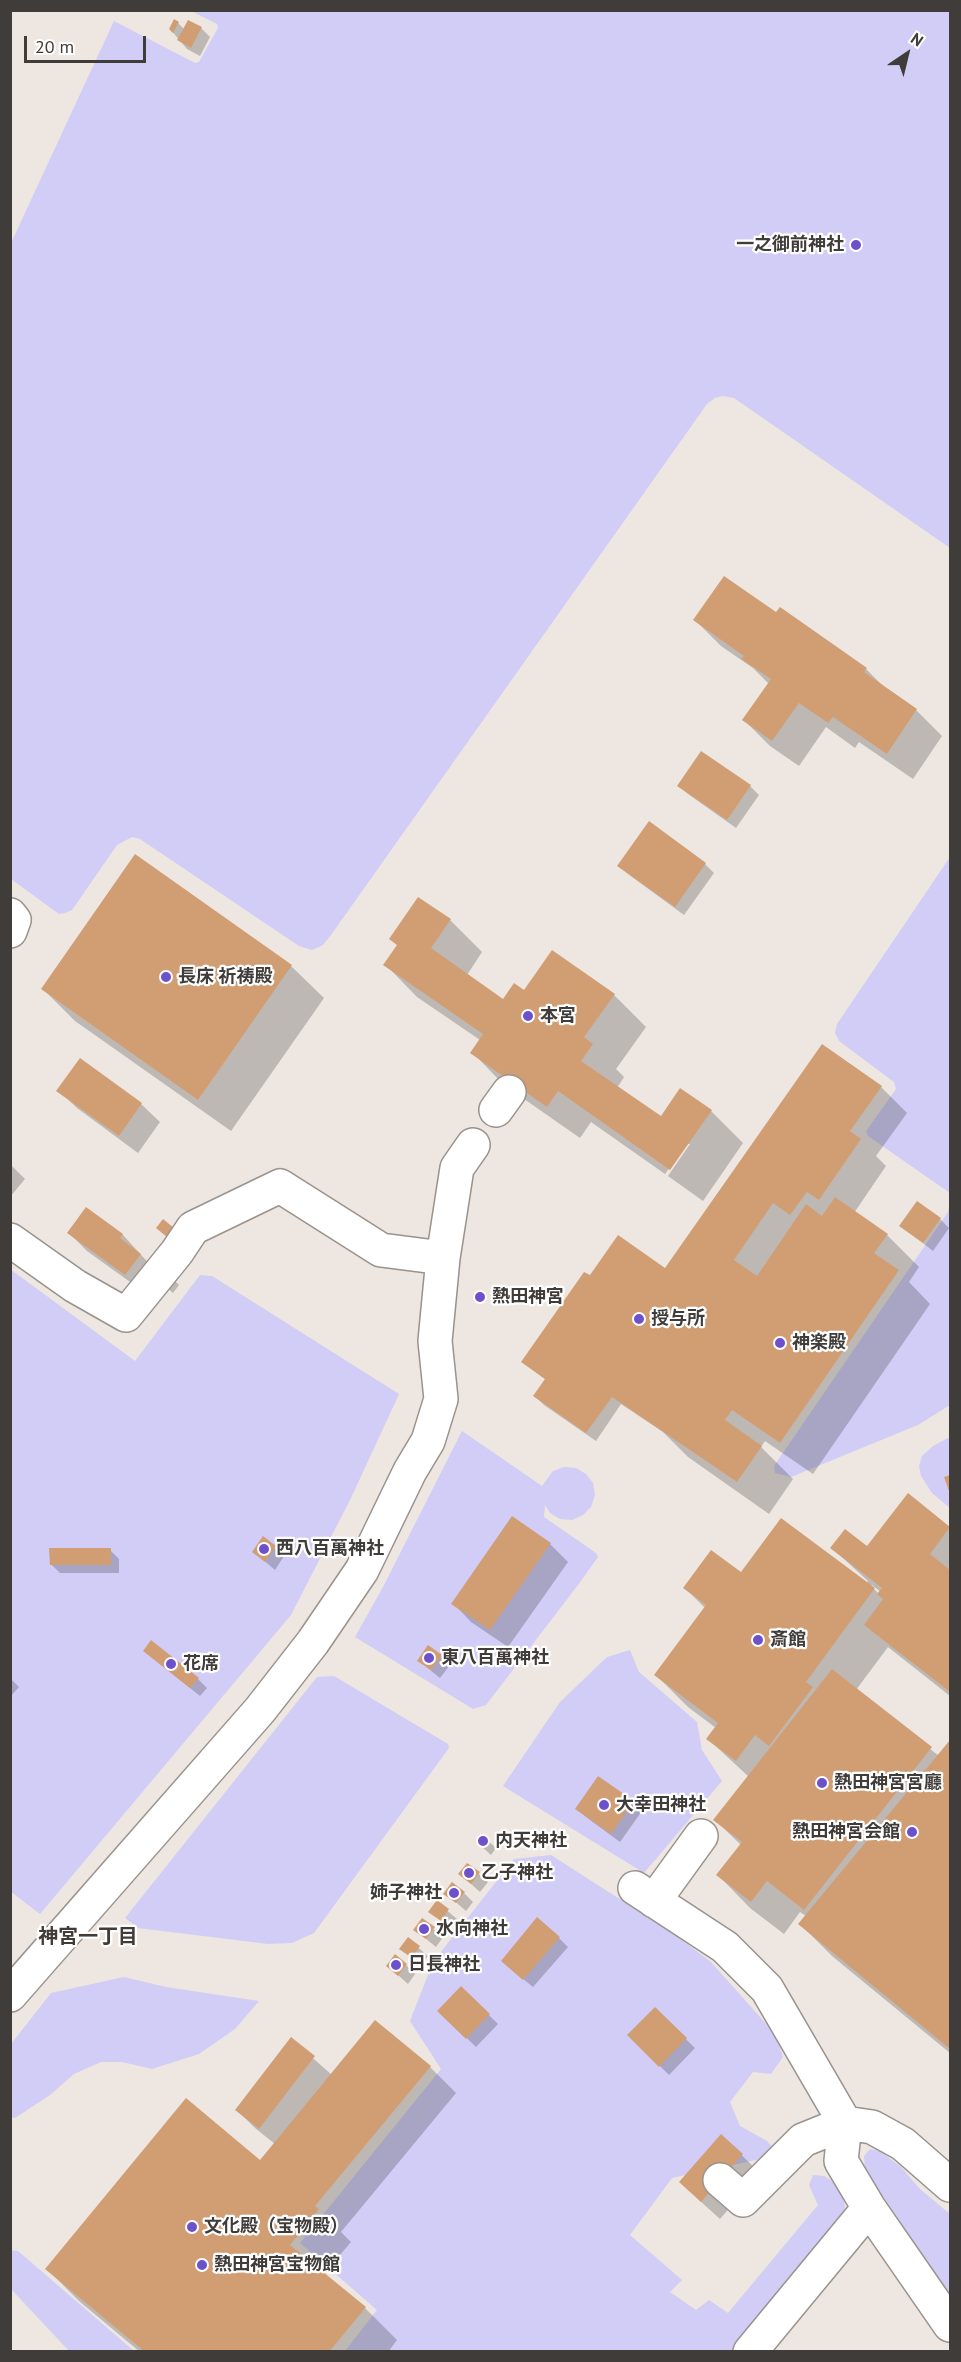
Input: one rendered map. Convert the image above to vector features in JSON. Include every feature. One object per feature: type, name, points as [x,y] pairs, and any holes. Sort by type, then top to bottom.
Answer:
[{"type":"street","points":[[10,915],[14,920],[10,931]]},
{"type":"street","points":[[10,1995],[260,1710],[313,1642],[362,1570],[410,1472],[428,1441],[441,1399],[435,1341],[443,1258],[458,1168],[473,1144]]},
{"type":"street","points":[[10,1239],[75,1286],[126,1315],[177,1252],[193,1228],[280,1186],[381,1250],[443,1258]]},
{"type":"street","points":[[702,1836],[645,1894],[725,1947],[767,1989],[845,2124],[841,2161],[869,2208],[951,2325]]},
{"type":"street","points":[[720,2180],[743,2200],[803,2140],[845,2124],[872,2127],[903,2144],[951,2185]]},
{"type":"street","points":[[750,2352],[869,2208]]},
{"type":"shaded area","points":[[191,11],[950,11],[950,548],[734,398],[723,396],[715,398],[707,404],[331,935],[323,945],[312,950],[299,946],[140,839],[132,837],[117,845],[72,910],[65,913],[59,914],[11,879],[11,243],[114,21],[195,63],[199,62],[218,28],[217,24]]},
{"type":"shaded area","points":[[950,857],[950,1193],[868,1136],[866,1131],[896,1089],[894,1082],[839,1041],[835,1033],[837,1024]]},
{"type":"shaded area","points":[[950,1203],[950,1405],[918,1425],[791,1477],[775,1473],[774,1466],[948,1212]]},
{"type":"shaded area","points":[[10,1269],[135,1361],[200,1275],[212,1276],[399,1394],[351,1498],[291,1615],[40,1914],[10,1891]]},
{"type":"shaded area","points":[[462,1431],[542,1486],[553,1471],[564,1467],[576,1468],[586,1474],[593,1483],[595,1495],[591,1507],[583,1515],[572,1520],[560,1519],[550,1513],[545,1505],[544,1517],[596,1553],[598,1557],[486,1705],[473,1709],[355,1637],[383,1587]]},
{"type":"shaded area","points":[[950,1437],[950,1508],[932,1493],[921,1476],[919,1466],[922,1456],[933,1446]]},
{"type":"shaded area","points":[[630,1650],[639,1672],[697,1722],[702,1750],[722,1781],[644,1873],[503,1786],[560,1702],[607,1657]]},
{"type":"shaded area","points":[[334,1676],[448,1744],[449,1748],[314,1933],[292,1943],[268,1944],[138,1928],[125,1918],[317,1677]]},
{"type":"shaded area","points":[[551,1855],[671,1932],[711,1962],[776,2035],[783,2057],[771,2074],[753,2072],[730,2102],[740,2126],[767,2141],[780,2155],[672,2178],[630,2235],[682,2280],[670,2292],[696,2310],[709,2300],[728,2313],[818,2205],[809,2185],[813,2175],[824,2176],[838,2184],[843,2195],[846,2215],[733,2351],[345,2351],[377,2310],[300,2243],[441,2069],[410,2021],[433,1962],[514,1859]]},
{"type":"shaded area","points":[[124,1977],[166,1987],[259,2001],[235,2029],[199,2054],[152,2069],[122,2062],[101,2062],[74,2074],[50,2095],[15,2118],[11,2117],[11,2044],[51,1993]]},
{"type":"shaded area","points":[[870,2149],[880,2151],[901,2167],[920,2189],[950,2214],[950,2297],[865,2169],[864,2156]]},
{"type":"shaded area","points":[[10,2250],[18,2251],[134,2351],[69,2351],[11,2289]]},
{"type":"building","points":[[174,19],[179,22],[173,33],[169,29]]},
{"type":"building","points":[[188,20],[202,27],[191,48],[177,40]]},
{"type":"building","points":[[724,576],[776,612],[780,607],[867,668],[864,672],[917,709],[887,754],[833,717],[828,723],[799,703],[772,741],[742,720],[771,679],[741,659],[744,656],[693,620]]},
{"type":"building","points":[[701,751],[751,785],[727,820],[677,786]]},
{"type":"building","points":[[649,821],[706,863],[675,907],[617,866]]},
{"type":"building","name":"長床 祈祷殿","points":[[135,854],[292,965],[198,1100],[41,989]]},
{"type":"building","name":"本宮","points":[[418,897],[451,919],[431,948],[503,999],[514,983],[524,990],[552,950],[615,994],[584,1037],[593,1044],[581,1061],[661,1116],[680,1088],[712,1110],[670,1170],[558,1091],[547,1107],[470,1053],[483,1034],[383,965],[397,945],[389,939]]},
{"type":"building","points":[[822,1044],[882,1086],[850,1131],[861,1139],[819,1200],[807,1192],[790,1215],[773,1203],[734,1260],[757,1276],[806,1204],[822,1216],[835,1197],[888,1234],[874,1253],[899,1270],[780,1443],[732,1410],[725,1420],[762,1446],[737,1482],[612,1397],[586,1433],[533,1396],[545,1379],[521,1362],[584,1272],[590,1275],[618,1235],[665,1268]]},
{"type":"building","points":[[80,1058],[142,1103],[119,1136],[56,1091]]},
{"type":"building","points":[[917,1201],[941,1218],[923,1243],[899,1226]]},
{"type":"building","points":[[86,1207],[123,1234],[120,1238],[141,1254],[125,1275],[67,1233]]},
{"type":"building","points":[[163,1219],[180,1233],[173,1242],[156,1228]]},
{"type":"building","points":[[950,1475],[950,1494],[944,1477]]},
{"type":"building","points":[[908,1493],[950,1527],[930,1554],[950,1570],[950,1692],[864,1625],[883,1599],[877,1594],[882,1588],[830,1548],[845,1529],[867,1546]]},
{"type":"building","points":[[512,1516],[551,1543],[490,1630],[451,1604]]},
{"type":"building","name":"斎館","points":[[781,1518],[875,1588],[806,1682],[813,1687],[769,1746],[755,1735],[736,1761],[706,1739],[718,1723],[654,1675],[706,1605],[683,1588],[711,1550],[741,1572]]},
{"type":"building","name":"西八百萬神社","points":[[263,1536],[276,1546],[265,1562],[252,1552]]},
{"type":"building","points":[[49,1548],[111,1548],[111,1565],[50,1565]]},
{"type":"building","name":"花席","points":[[151,1640],[199,1678],[190,1688],[143,1651]]},
{"type":"building","name":"東八百萬神社","points":[[428,1645],[442,1655],[431,1670],[417,1661]]},
{"type":"building","name":"熱田神宮宮廳","points":[[832,1669],[932,1747],[804,1910],[767,1881],[751,1902],[716,1875],[742,1842],[713,1820]]},
{"type":"building","name":"熱田神宮会館","points":[[950,1740],[950,2049],[798,1924]]},
{"type":"building","name":"大幸田神社","points":[[598,1776],[634,1801],[611,1834],[575,1809]]},
{"type":"building","name":"乙子神社","points":[[467,1863],[480,1872],[471,1884],[458,1874]]},
{"type":"building","name":"姉子神社","points":[[452,1882],[465,1892],[456,1903],[443,1894]]},
{"type":"building","points":[[437,1900],[449,1909],[441,1921],[428,1912]]},
{"type":"building","points":[[537,1917],[560,1937],[523,1980],[501,1961]]},
{"type":"building","name":"水向神社","points":[[422,1918],[435,1927],[426,1939],[413,1930]]},
{"type":"building","points":[[408,1937],[420,1946],[412,1958],[399,1949]]},
{"type":"building","name":"日長神社","points":[[395,1954],[407,1964],[398,1976],[386,1966]]},
{"type":"building","points":[[461,1986],[490,2014],[466,2039],[437,2011]]},
{"type":"building","points":[[655,2007],[687,2038],[659,2067],[627,2035]]},
{"type":"building","name":"文化殿（宝物殿）","points":[[375,2020],[431,2066],[315,2206],[319,2209],[290,2245],[366,2307],[329,2352],[145,2352],[45,2269],[186,2098],[260,2160]]},
{"type":"building","points":[[291,2037],[315,2056],[259,2129],[235,2110]]},
{"type":"building","points":[[721,2134],[743,2154],[701,2202],[679,2182]]},
{"type":"place","name":"一之御前神社","points":[[856,245]]},
{"type":"place","name":"長床 祈祷殿","points":[[166,977]]},
{"type":"place","name":"本宮","points":[[528,1016]]},
{"type":"place","name":"熱田神宮","points":[[480,1297]]},
{"type":"place","name":"授与所","points":[[639,1319]]},
{"type":"place","name":"神楽殿","points":[[780,1343]]},
{"type":"place","name":"西八百萬神社","points":[[264,1549]]},
{"type":"place","name":"斎館","points":[[758,1640]]},
{"type":"place","name":"東八百萬神社","points":[[429,1658]]},
{"type":"place","name":"花席","points":[[171,1664]]},
{"type":"place","name":"熱田神宮宮廳","points":[[822,1783]]},
{"type":"place","name":"大幸田神社","points":[[604,1805]]},
{"type":"place","name":"熱田神宮会館","points":[[912,1832]]},
{"type":"place","name":"内天神社","points":[[483,1841]]},
{"type":"place","name":"乙子神社","points":[[469,1873]]},
{"type":"place","name":"姉子神社","points":[[454,1893]]},
{"type":"place","name":"水向神社","points":[[424,1929]]},
{"type":"place","name":"日長神社","points":[[396,1965]]},
{"type":"place","name":"文化殿（宝物殿）","points":[[192,2227]]},
{"type":"place","name":"熱田神宮宝物館","points":[[202,2265]]},
{"type":"district","name":"神宮一丁目","points":[[88,1937]]}]
